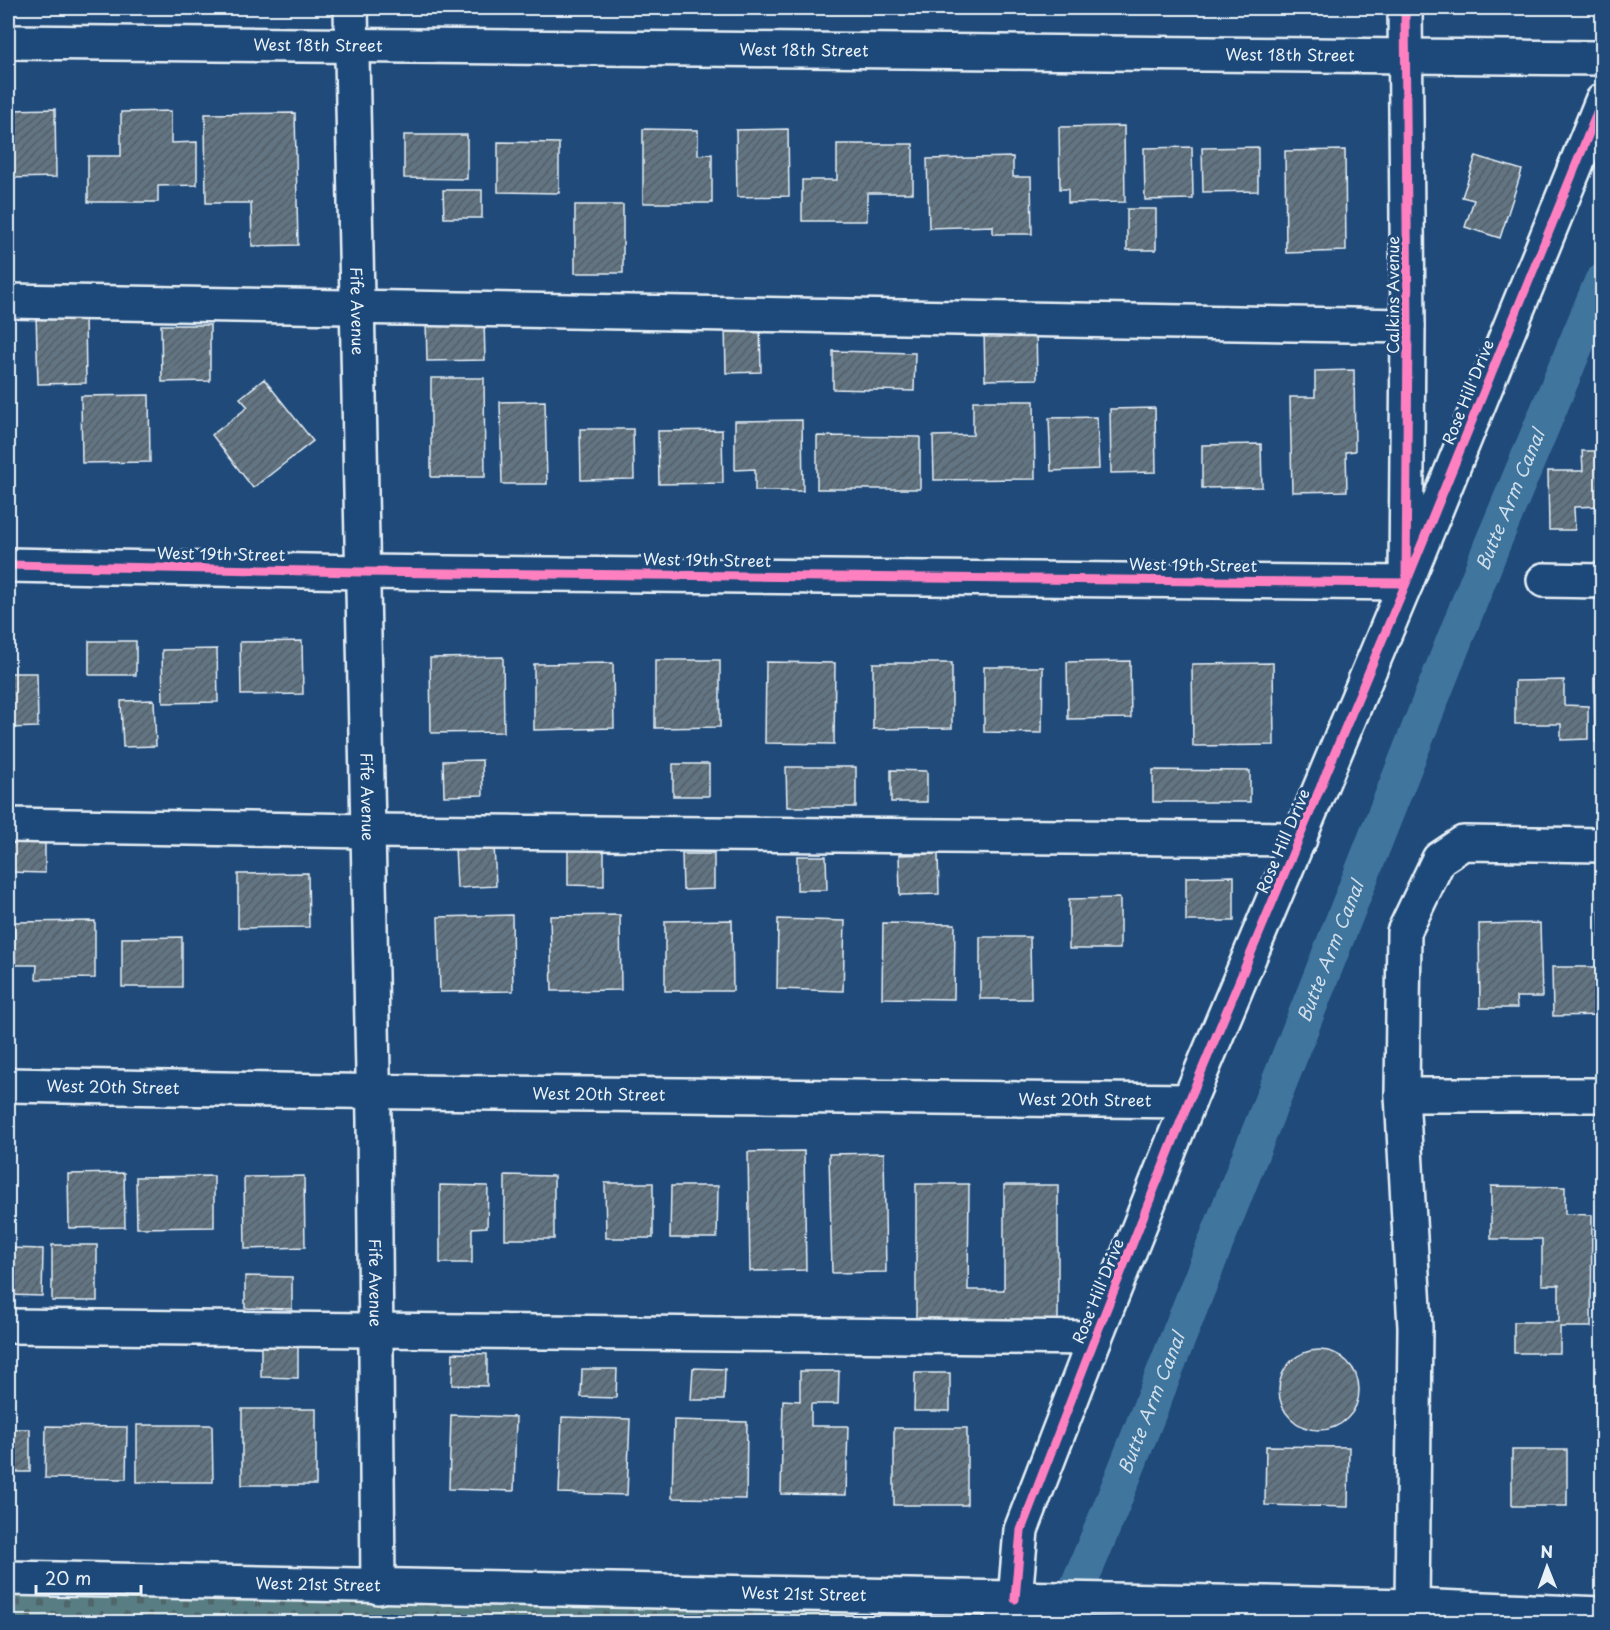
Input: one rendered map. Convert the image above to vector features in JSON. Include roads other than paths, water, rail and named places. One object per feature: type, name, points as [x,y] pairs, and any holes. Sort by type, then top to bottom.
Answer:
[{"type":"street","name":"Fife Avenue","points":[[351,8],[373,1092],[378,1587]]},
{"type":"street","name":"Calkins Avenue","points":[[1405,8],[1408,326],[1406,583]]},
{"type":"street","name":"West 18th Street","points":[[8,42],[1602,58]]},
{"type":"street","name":"Rose Hill Drive","points":[[1020,1607],[1021,1530],[1095,1338],[1190,1101],[1406,583],[1602,101]]},
{"type":"street","points":[[8,301],[1408,326]]},
{"type":"street","name":"West 19th Street","points":[[8,565],[361,572],[1406,583]]},
{"type":"street","points":[[1544,580],[1602,580]]},
{"type":"street","points":[[8,825],[367,831],[1300,839]]},
{"type":"street","points":[[1411,1614],[1414,1327],[1402,1095],[1404,932],[1439,860],[1463,843],[1602,845]]},
{"type":"street","name":"West 20th Street","points":[[8,1085],[373,1092],[1190,1101]]},
{"type":"street","points":[[1402,1095],[1602,1095]]},
{"type":"street","points":[[8,1326],[1095,1338]]},
{"type":"street","name":"West 21st Street","points":[[8,1578],[1020,1607],[1105,1601],[1411,1614],[1602,1614]]},
{"type":"waterway","name":"Butte Arm Canal","points":[[1063,1622],[1109,1512],[1492,545],[1602,282]]}]
